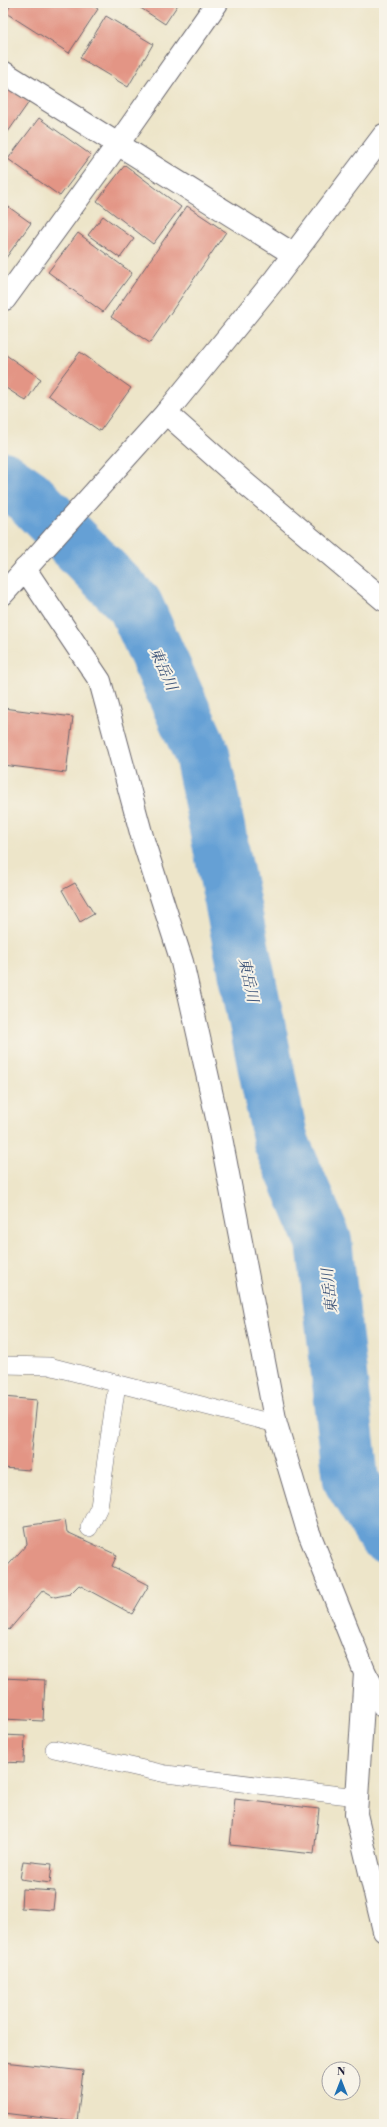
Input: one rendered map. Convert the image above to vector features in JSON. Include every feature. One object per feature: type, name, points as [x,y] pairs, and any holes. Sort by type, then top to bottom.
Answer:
[{"type":"street","points":[[5,299],[118,144],[217,3]]},
{"type":"street","points":[[3,72],[293,254]]},
{"type":"street","points":[[3,594],[166,413],[275,279],[384,135]]},
{"type":"street","points":[[166,413],[246,484],[384,600]]},
{"type":"street","points":[[31,562],[100,682],[143,840],[182,962],[220,1134],[276,1424],[307,1528],[365,1673],[384,1707]]},
{"type":"street","points":[[365,1673],[356,1814],[384,1931]]},
{"type":"lane","points":[[3,1365],[49,1366],[276,1424]]},
{"type":"lane","points":[[89,1528],[99,1507],[117,1384]]},
{"type":"lane","points":[[54,1749],[166,1774],[357,1797]]},
{"type":"building","points":[[12,3],[89,3],[98,9],[69,53],[6,13]]},
{"type":"building","points":[[133,3],[179,3],[165,24]]},
{"type":"building","points":[[106,16],[153,44],[128,87],[80,58]]},
{"type":"building","points":[[3,84],[29,102],[3,139]]},
{"type":"building","points":[[39,118],[91,155],[60,196],[8,159]]},
{"type":"building","points":[[125,165],[181,207],[153,244],[97,201]]},
{"type":"building","points":[[3,203],[31,223],[3,262]]},
{"type":"building","points":[[187,206],[226,232],[150,343],[111,317]]},
{"type":"building","points":[[103,216],[134,239],[120,258],[88,235]]},
{"type":"building","points":[[78,233],[132,273],[103,312],[48,272]]},
{"type":"building","points":[[80,352],[131,388],[100,431],[48,395]]},
{"type":"building","points":[[3,353],[41,379],[26,401],[3,386]]},
{"type":"building","points":[[3,708],[73,717],[66,773],[3,765]]},
{"type":"building","points":[[75,883],[94,914],[80,922],[62,890]]},
{"type":"building","points":[[3,1397],[37,1400],[30,1470],[3,1468]]},
{"type":"building","points":[[65,1520],[67,1532],[117,1555],[112,1566],[149,1585],[132,1614],[79,1585],[70,1594],[55,1597],[43,1590],[9,1630],[3,1625],[3,1571],[27,1544],[24,1526]]},
{"type":"building","points":[[3,1678],[45,1680],[43,1721],[3,1719]]},
{"type":"building","points":[[3,1735],[25,1736],[24,1763],[3,1762]]},
{"type":"building","points":[[235,1799],[319,1809],[314,1854],[230,1845]]},
{"type":"building","points":[[23,1861],[52,1864],[50,1883],[20,1879]]},
{"type":"building","points":[[22,1889],[55,1891],[53,1910],[21,1908]]},
{"type":"building","points":[[4,2062],[83,2071],[77,2122],[3,2113]]},
{"type":"waterway","name":"東岳川","points":[[3,479],[28,496],[135,605],[202,754],[281,1142],[324,1241],[351,1480],[384,1534]]}]
